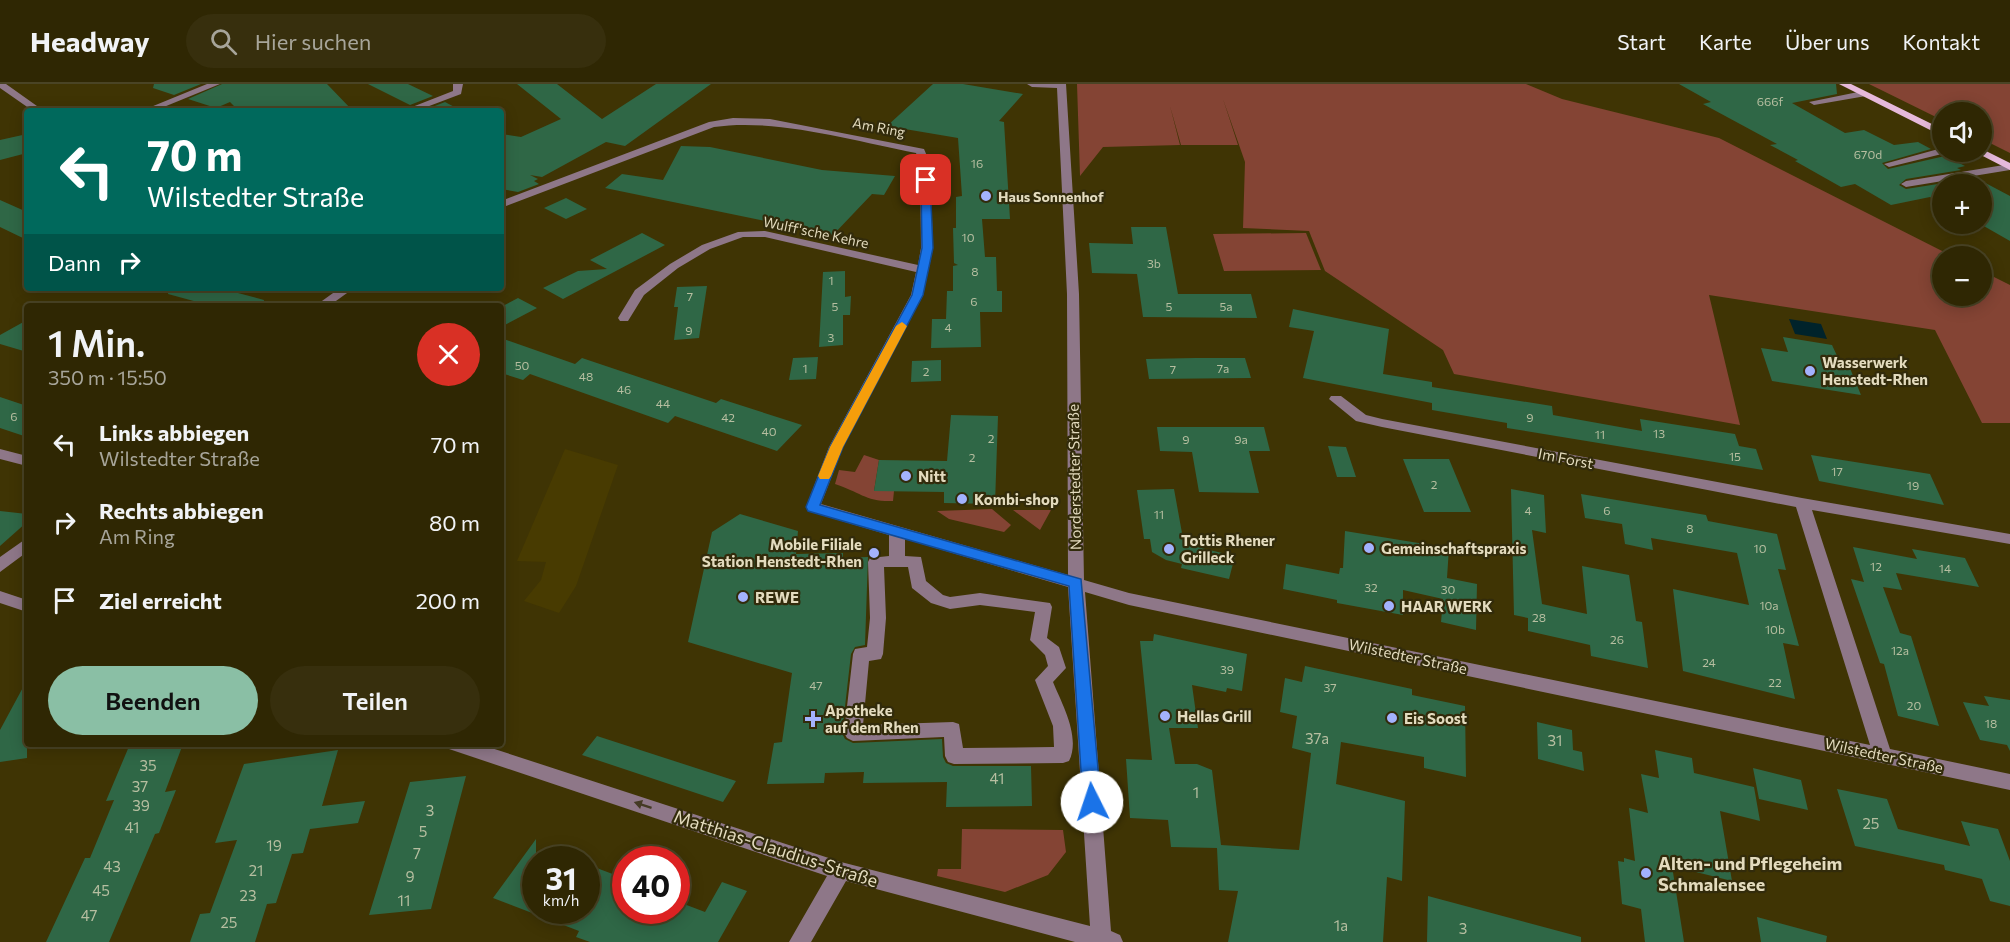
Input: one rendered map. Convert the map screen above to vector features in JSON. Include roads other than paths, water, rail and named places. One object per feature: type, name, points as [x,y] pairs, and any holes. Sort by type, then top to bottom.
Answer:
[{"type":"main road","points":[[1844,84],[1932,128]]},
{"type":"main road","points":[[1992,158],[2010,167]]},
{"type":"street","points":[[154,108],[214,84]]},
{"type":"street","points":[[415,108],[458,92],[458,84]]},
{"type":"street","points":[[1032,84],[1061,85]]},
{"type":"street","points":[[5,85],[35,108]]},
{"type":"street","name":"Norderstedter Straße","points":[[1061,85],[1072,294],[1076,582],[1105,941]]},
{"type":"street","points":[[1814,102],[1863,94]]},
{"type":"street","name":"Am Ring","points":[[504,204],[712,124],[733,121],[770,122],[920,151],[925,163],[927,248],[917,295],[836,447],[813,507]]},
{"type":"street","points":[[1889,164],[1932,153]]},
{"type":"street","points":[[1906,184],[2010,167]]},
{"type":"street","name":"Wulff'sche Kehre","points":[[624,318],[639,293],[674,266],[706,247],[742,234],[765,234],[924,270]]},
{"type":"street","points":[[326,303],[344,291]]},
{"type":"street","name":"Im Forst","points":[[1336,399],[1361,418],[1382,423],[1802,503],[2010,539]]},
{"type":"street","points":[[0,454],[24,460]]},
{"type":"street","points":[[1802,503],[1882,754]]},
{"type":"street","name":"Wilstedter Straße","points":[[813,507],[1129,599],[2010,782]]},
{"type":"street","points":[[897,532],[897,563]]},
{"type":"street","points":[[0,566],[24,546]]},
{"type":"street","points":[[915,561],[918,584],[937,599],[950,603],[980,599],[1044,607],[1038,640],[1053,652],[1057,668],[1044,680],[1062,726],[1063,755],[954,756],[953,729],[853,733],[861,654],[875,654],[878,618],[876,562],[915,561]]},
{"type":"street","points":[[0,597],[24,605]]},
{"type":"street","points":[[1062,726],[1087,726]]},
{"type":"street","name":"Matthias-Claudius-Straße","points":[[464,747],[840,870],[1105,941]]},
{"type":"street","points":[[800,942],[840,870]]},
{"type":"water","points":[[1789,319],[1821,324],[1827,339],[1795,334]]},
{"type":"place","name":"Haus Sonnenhof","points":[[986,196]]},
{"type":"place","name":"Wasserwerk Henstedt-Rhen","points":[[1810,371]]},
{"type":"place","name":"Nitt","points":[[906,476]]},
{"type":"place","name":"Kombi-shop","points":[[962,499]]},
{"type":"place","name":"Gemeinschaftspraxis","points":[[1369,548]]},
{"type":"place","name":"Tottis Rhener Grilleck","points":[[1169,549]]},
{"type":"place","name":"Mobile Filiale Station Henstedt-Rhen","points":[[874,553]]},
{"type":"place","name":"REWE","points":[[743,597]]},
{"type":"place","name":"HAAR WERK","points":[[1389,606]]},
{"type":"place","name":"Hellas Grill","points":[[1165,716]]},
{"type":"place","name":"Eis Soost","points":[[1392,718]]},
{"type":"place","name":"Apotheke auf dem Rhen","points":[[813,719]]},
{"type":"place","name":"Alten- und Pflegeheim Schmalensee","points":[[1646,873]]}]
